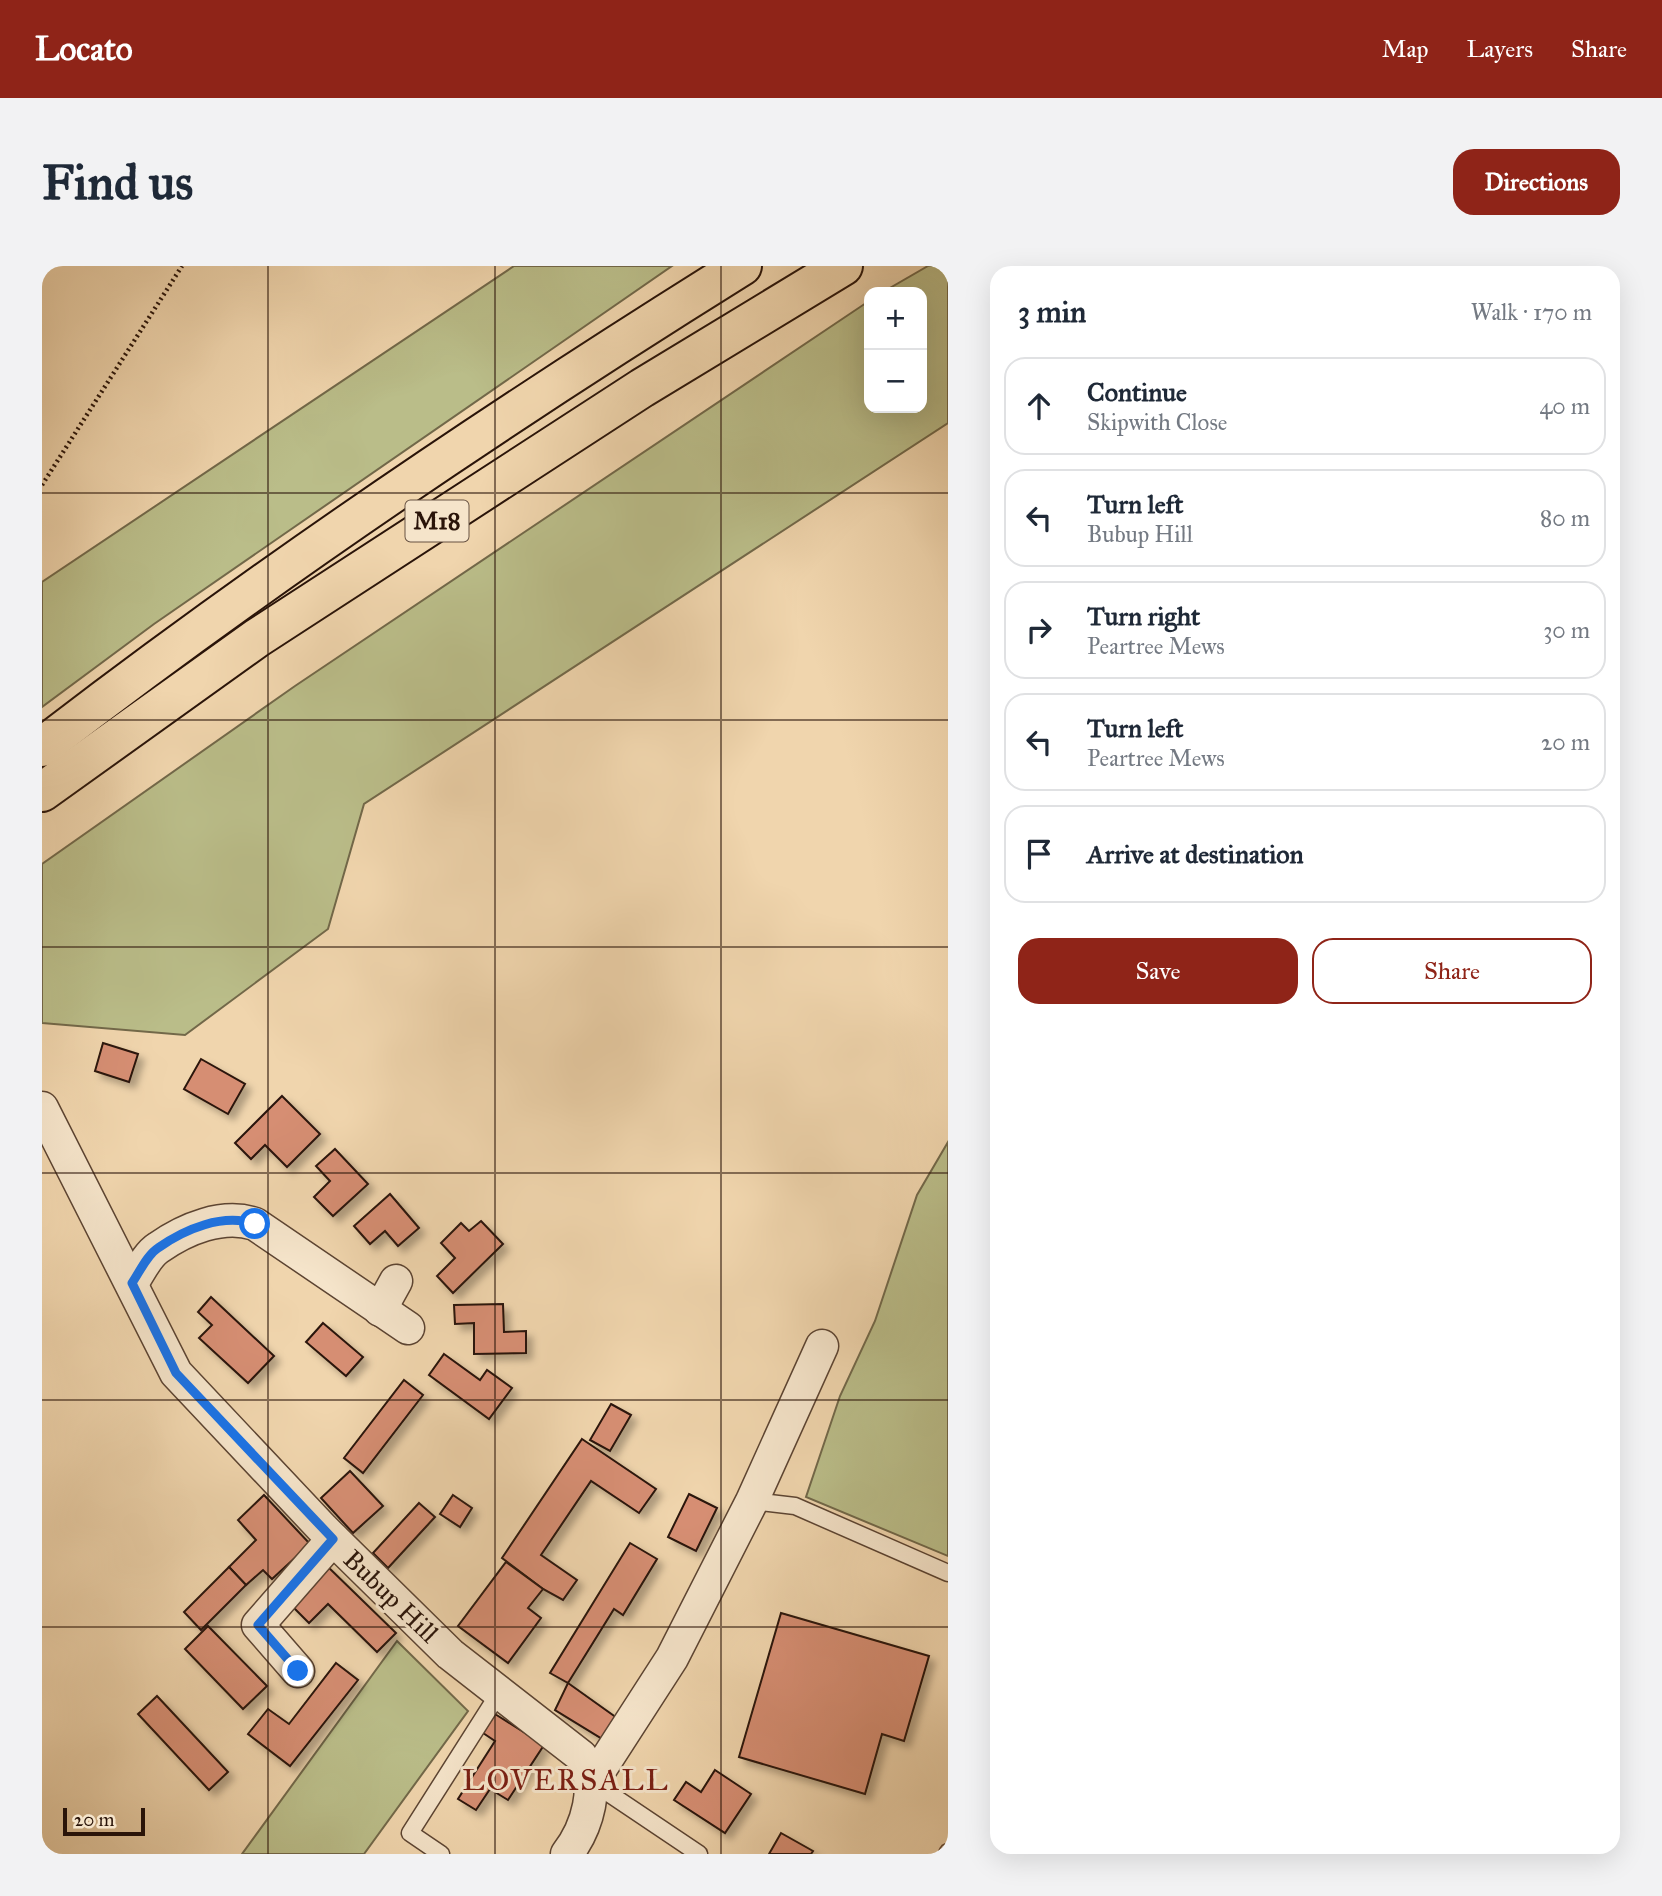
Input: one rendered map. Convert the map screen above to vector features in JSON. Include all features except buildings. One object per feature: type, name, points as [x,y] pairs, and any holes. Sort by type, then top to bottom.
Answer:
[{"type":"highway","name":"M18","points":[[42,747],[169,649],[603,352],[742,266]]},
{"type":"highway","name":"M18","points":[[42,792],[257,638],[642,388],[844,266]]},
{"type":"street","name":"Bubup Hill","points":[[42,1108],[176,1373],[333,1539],[450,1654],[580,1756],[588,1767],[593,1782]]},
{"type":"street","points":[[132,1283],[156,1249],[208,1223],[239,1219],[255,1224],[408,1328]]},
{"type":"street","points":[[380,1310],[396,1281]]},
{"type":"street","points":[[567,1854],[579,1839],[593,1782],[672,1658],[752,1501],[822,1346]]},
{"type":"street","points":[[298,1671],[258,1625],[333,1539]]},
{"type":"lane","points":[[752,1501],[795,1506],[948,1573]]},
{"type":"lane","points":[[441,1854],[410,1833],[499,1693]]},
{"type":"lane","points":[[593,1782],[699,1854]]},
{"type":"path","points":[[42,485],[182,266]]},
{"type":"green space","points":[[514,266],[672,266],[154,624],[42,707],[42,582]]},
{"type":"green space","points":[[928,266],[948,266],[948,423],[364,804],[328,929],[185,1035],[42,1023],[42,864],[295,686],[864,304],[864,413],[927,413],[927,287],[892,287]]},
{"type":"green space","points":[[948,1142],[948,1556],[806,1497],[840,1396],[875,1321],[917,1195]]},
{"type":"green space","points":[[397,1641],[468,1711],[364,1854],[242,1854]]},
{"type":"district","name":"LOVERSALL","points":[[566,1780]]},
{"type":"route","points":[[255,1224],[239,1219],[208,1223],[156,1249],[132,1283],[176,1373],[333,1539],[258,1625],[298,1671]]}]
